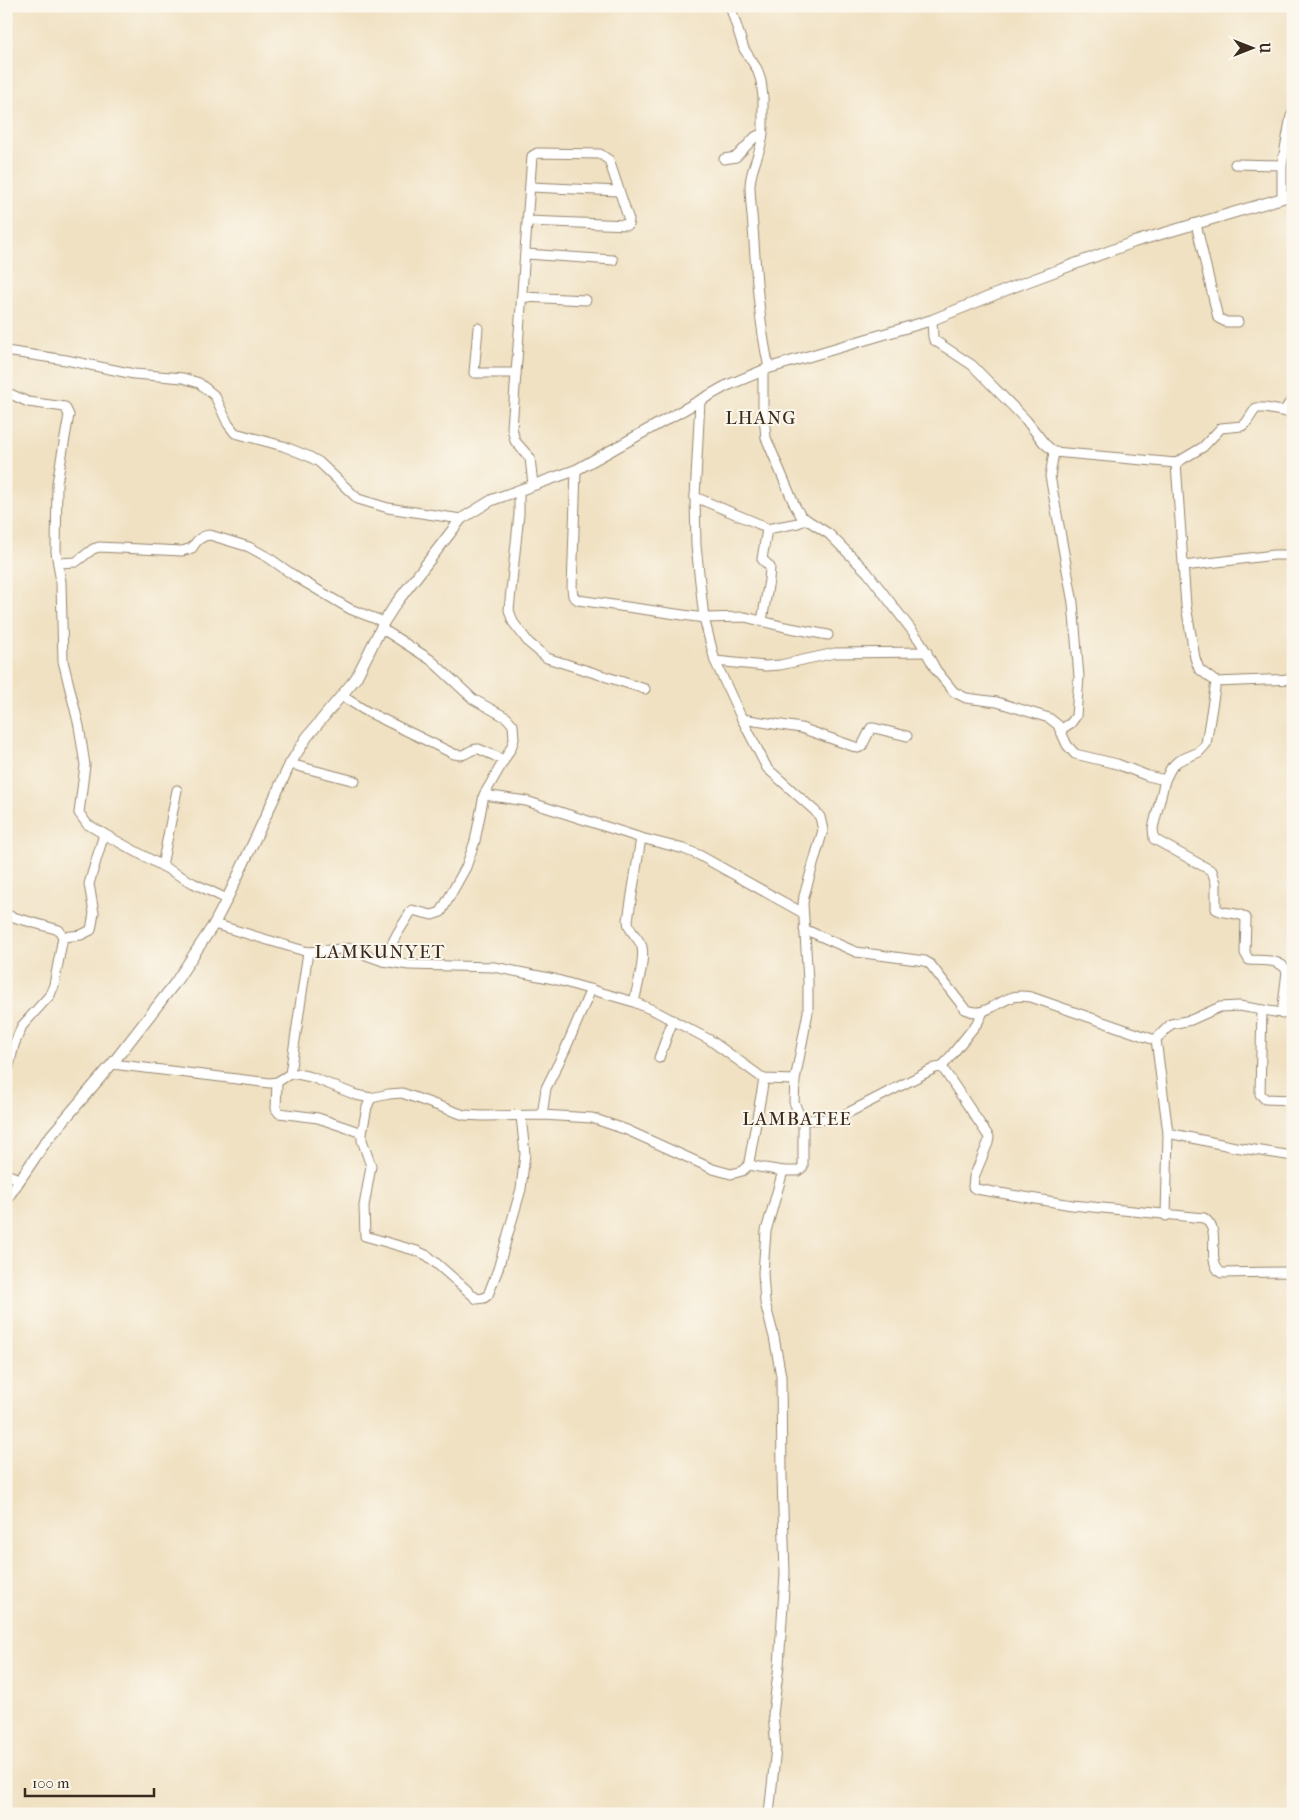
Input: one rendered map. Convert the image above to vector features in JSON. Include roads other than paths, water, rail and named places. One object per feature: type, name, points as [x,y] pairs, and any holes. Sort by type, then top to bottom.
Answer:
[{"type":"street","points":[[730,6],[744,49],[757,68],[761,81],[763,128]]},
{"type":"street","points":[[1282,198],[1282,166],[1293,113]]},
{"type":"street","points":[[724,159],[736,157],[755,137],[763,133],[762,147],[751,179],[750,202],[765,350],[766,370],[763,405],[766,438],[801,516],[829,534],[868,572],[927,652],[945,682],[958,695],[966,698],[997,702],[1032,712],[1054,721],[1067,745],[1075,754],[1118,764],[1148,776],[1165,780]]},
{"type":"street","points":[[528,221],[628,225],[629,220],[609,160],[600,154],[537,152],[534,154],[530,187],[512,428],[515,441],[530,458],[533,485]]},
{"type":"street","points":[[1235,164],[1282,166]]},
{"type":"street","points":[[530,187],[618,190]]},
{"type":"street","points":[[6,1200],[18,1179],[47,1140],[112,1064],[175,984],[214,924],[290,764],[306,737],[356,678],[382,625],[396,602],[461,518],[482,504],[576,470],[726,386],[766,370],[932,320],[1118,248],[1293,195]]},
{"type":"street","points":[[1196,224],[1218,318],[1226,322],[1238,322]]},
{"type":"street","points":[[526,254],[613,260]]},
{"type":"street","points":[[523,296],[586,300]]},
{"type":"street","points":[[932,320],[932,337],[934,340],[972,365],[1026,420],[1044,444],[1054,452],[1176,463],[1203,447],[1221,428],[1245,424],[1256,408],[1289,412],[1293,398]]},
{"type":"street","points":[[478,328],[474,373],[516,373]]},
{"type":"street","points":[[6,351],[66,360],[134,374],[184,378],[199,383],[215,396],[228,424],[235,432],[283,446],[308,456],[319,462],[358,499],[388,508],[461,518]]},
{"type":"street","points":[[6,392],[24,401],[50,404],[67,409],[69,418],[57,483],[56,552],[61,582],[63,661],[79,726],[85,765],[79,813],[87,824],[104,834],[227,899]]},
{"type":"street","points":[[700,401],[695,497],[696,546],[704,618],[715,661],[767,768],[815,811],[820,817],[823,830],[804,896],[803,912],[808,981],[808,1012],[795,1080],[795,1106],[802,1120],[802,1167],[798,1171],[783,1171],[752,1166],[750,1164]]},
{"type":"street","points":[[1054,452],[1050,476],[1073,603],[1079,677],[1076,716],[1071,723],[1060,730]]},
{"type":"street","points":[[1176,463],[1186,606],[1195,658],[1199,669],[1216,682],[1293,679]]},
{"type":"street","points":[[576,470],[572,589],[575,598],[578,600],[704,618],[745,617],[785,628],[828,635]]},
{"type":"street","points":[[519,490],[519,514],[509,610],[513,622],[529,643],[547,658],[645,688]]},
{"type":"street","points":[[695,497],[767,529],[798,523],[806,519]]},
{"type":"street","points":[[762,621],[770,567],[762,559],[767,529]]},
{"type":"street","points":[[58,563],[76,562],[93,549],[99,547],[182,551],[192,548],[198,539],[210,535],[249,547],[350,609],[382,625],[431,660],[473,699],[507,718],[513,725],[514,739],[511,748],[484,795],[475,841],[466,867],[441,912],[432,915],[412,910],[397,934],[384,961]]},
{"type":"street","points":[[1184,566],[1274,554],[1293,555]]},
{"type":"street","points":[[715,661],[773,666],[836,653],[927,652]]},
{"type":"street","points":[[1216,682],[1206,744],[1199,752],[1178,761],[1171,768],[1165,780],[1152,828],[1154,840],[1212,871],[1216,883],[1216,909],[1219,912],[1240,914],[1246,918],[1245,953],[1249,960],[1279,962],[1284,966],[1287,971],[1282,1014]]},
{"type":"street","points":[[342,696],[366,711],[454,754],[464,756],[475,748],[504,760]]},
{"type":"street","points":[[742,719],[801,728],[858,748],[862,746],[871,728],[907,736]]},
{"type":"street","points":[[290,764],[307,770],[356,780]]},
{"type":"street","points":[[162,866],[177,790]]},
{"type":"street","points":[[484,795],[526,801],[641,838],[692,852],[803,912]]},
{"type":"street","points":[[63,937],[81,936],[91,930],[94,913],[89,884],[104,834]]},
{"type":"street","points":[[634,1002],[643,954],[640,942],[629,928],[628,920],[641,838]]},
{"type":"street","points":[[6,915],[59,930],[63,937],[54,985],[50,995],[22,1026],[14,1044],[6,1078]]},
{"type":"street","points":[[214,924],[308,952],[353,948],[384,961],[409,965],[494,967],[554,979],[634,1002],[673,1020],[710,1040],[764,1079],[795,1080]]},
{"type":"street","points":[[804,929],[856,952],[925,961],[930,964],[965,1009],[971,1012],[983,1012],[1016,996],[1031,997],[1148,1039],[1156,1039],[1171,1024],[1191,1020],[1220,1007],[1234,1006],[1293,1015]]},
{"type":"street","points":[[290,1074],[308,952]]},
{"type":"street","points":[[542,1115],[546,1088],[591,990]]},
{"type":"street","points":[[1262,1010],[1260,1094],[1265,1099],[1293,1100]]},
{"type":"street","points":[[802,1120],[834,1119],[842,1116],[935,1068],[942,1067],[978,1022],[983,1012]]},
{"type":"street","points":[[659,1058],[673,1020]]},
{"type":"street","points":[[1156,1039],[1168,1133],[1166,1216]]},
{"type":"street","points":[[112,1064],[249,1082],[277,1082],[290,1074],[304,1075],[356,1095],[370,1098],[402,1093],[464,1115],[542,1115],[592,1118],[627,1130],[713,1169],[731,1174],[742,1171],[750,1164]]},
{"type":"street","points":[[942,1067],[989,1137],[974,1177],[974,1187],[976,1189],[1072,1205],[1166,1216],[1204,1218],[1210,1222],[1214,1229],[1214,1264],[1222,1273],[1285,1272],[1291,1275],[1293,1280]]},
{"type":"street","points":[[750,1164],[749,1155],[764,1079]]},
{"type":"street","points":[[277,1082],[276,1110],[279,1113],[318,1118],[362,1133]]},
{"type":"street","points":[[370,1098],[362,1133],[362,1140],[371,1166],[364,1206],[365,1236],[428,1256],[473,1296],[480,1299],[488,1295],[498,1269],[521,1189],[525,1154],[521,1116]]},
{"type":"street","points":[[1168,1133],[1235,1147],[1293,1156]]},
{"type":"street","points":[[769,1814],[776,1748],[773,1714],[786,1574],[782,1477],[781,1376],[774,1337],[765,1303],[763,1273],[766,1231],[783,1171]]},
{"type":"street","points":[[6,1174],[18,1179]]},
{"type":"district","name":"LHANG","points":[[761,417]]},
{"type":"district","name":"LAMKUNYET","points":[[380,951]]},
{"type":"district","name":"LAMBATEE","points":[[797,1118]]}]
